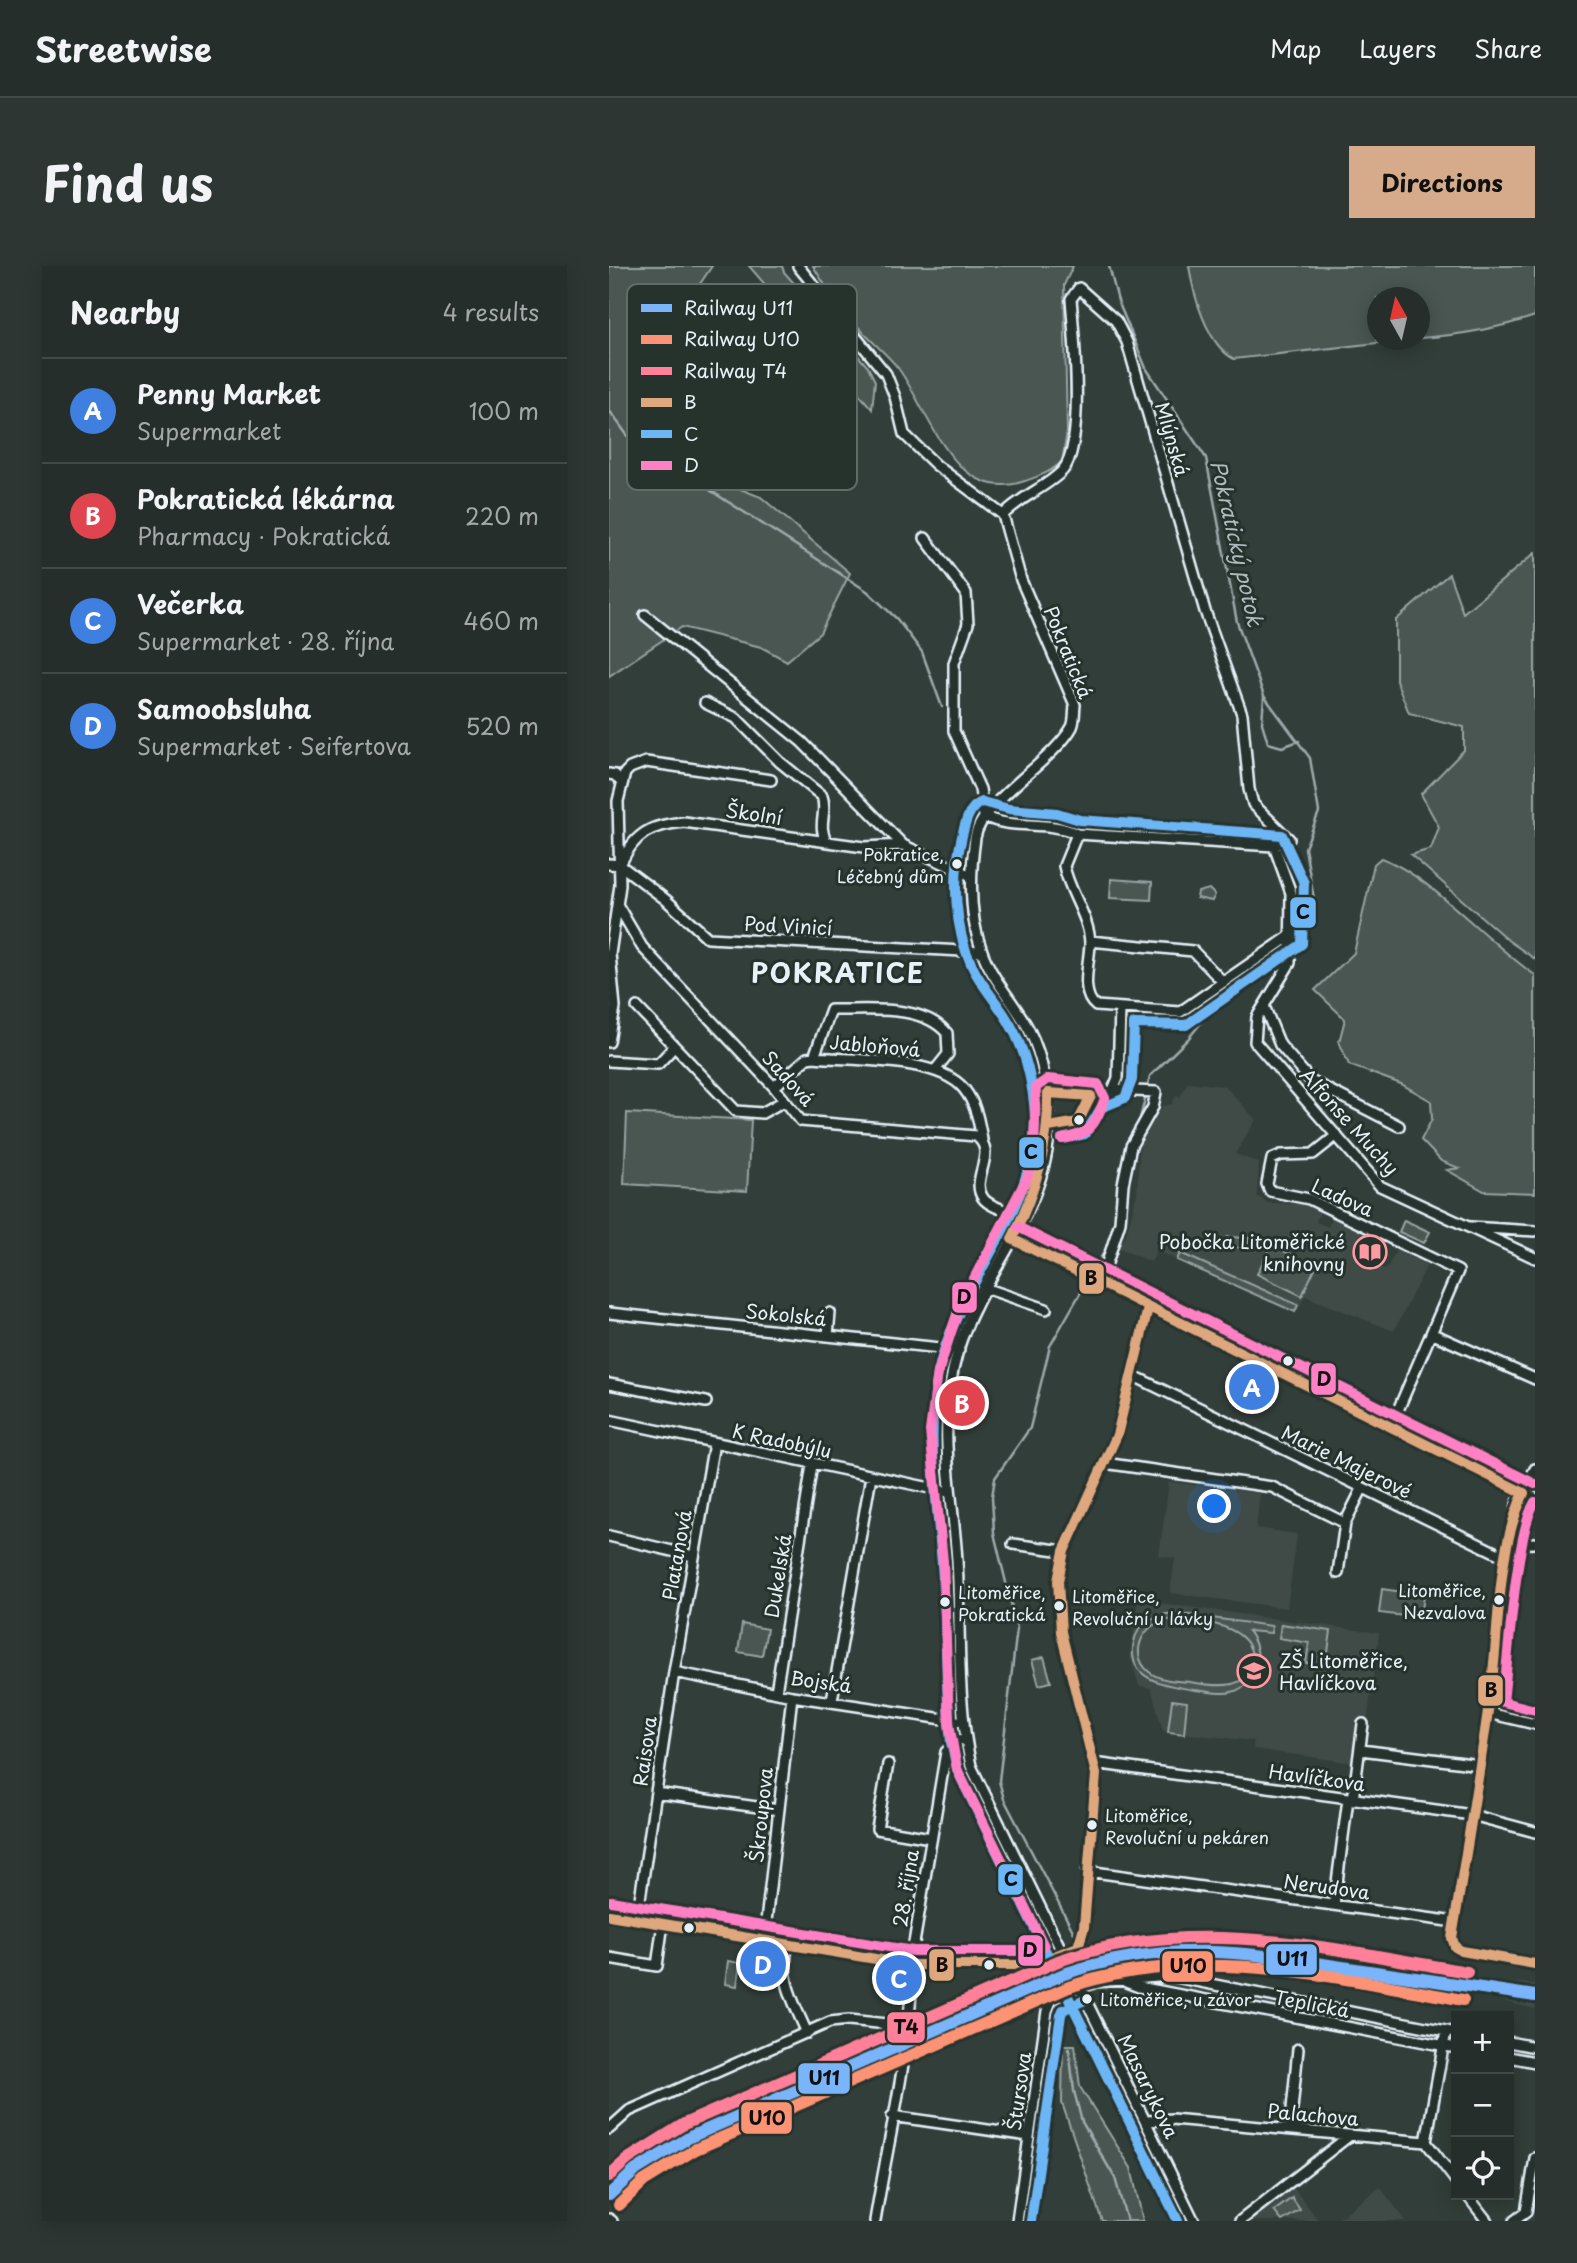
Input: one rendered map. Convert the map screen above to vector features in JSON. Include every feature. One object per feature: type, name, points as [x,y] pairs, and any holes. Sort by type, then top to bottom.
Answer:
[{"type":"street","points":[[798,266],[813,284]]},
{"type":"street","name":"Mlýnská","points":[[1003,515],[1019,498],[1061,473],[1068,464],[1076,415],[1072,299],[1079,288],[1116,321],[1127,342],[1205,611],[1241,714],[1253,804],[1289,839],[1274,846]]},
{"type":"street","points":[[857,338],[886,374],[904,433],[936,465],[1003,515]]},
{"type":"street","name":"Pokratická","points":[[984,816],[1039,764],[1073,725],[1075,705],[1021,580],[1003,515]]},
{"type":"street","points":[[925,538],[966,593],[969,602],[968,624],[954,663],[957,693],[953,720],[956,741],[980,789],[984,816],[976,834],[971,876],[982,952],[1030,1031],[1048,1093],[1048,1152],[1040,1183],[973,1310],[958,1350],[944,1431],[957,1560],[965,1739]]},
{"type":"street","points":[[645,615],[802,743],[903,845],[971,876]]},
{"type":"street","points":[[705,703],[736,718],[780,762],[822,796],[824,805],[820,826],[826,841]]},
{"type":"street","points":[[609,1042],[615,1007],[610,954],[618,906],[620,864],[616,832],[621,782],[630,768],[646,762],[771,780]]},
{"type":"street","points":[[609,774],[615,775],[621,782]]},
{"type":"street","points":[[984,816],[996,823],[1061,828],[1077,834],[1274,846]]},
{"type":"street","name":"Školní","points":[[620,864],[629,846],[643,831],[671,823],[694,822],[864,846],[903,845]]},
{"type":"street","points":[[1077,834],[1064,860],[1065,873],[1090,941],[1088,998],[1095,1006],[1180,1013],[1290,936]]},
{"type":"street","name":"Alfonse Muchy","points":[[1274,846],[1290,886],[1290,963],[1263,1006],[1254,1028],[1255,1042],[1380,1186],[1535,1258]]},
{"type":"street","points":[[609,864],[620,864]]},
{"type":"street","name":"Pod Vinicí","points":[[620,864],[665,899],[708,938],[982,952]]},
{"type":"street","name":"Sadová","points":[[618,906],[642,947],[773,1087],[801,1121],[970,1134],[982,1140]]},
{"type":"street","points":[[1090,941],[1193,951],[1223,982]]},
{"type":"street","points":[[1263,1006],[1280,1045],[1311,1081],[1399,1126]]},
{"type":"street","points":[[637,1007],[736,1111],[762,1113],[784,1101]]},
{"type":"street","points":[[1113,1090],[1118,1078],[1121,1009]]},
{"type":"street","points":[[814,1057],[831,1010],[910,1013],[928,1018],[943,1028],[949,1039],[948,1054],[936,1069]]},
{"type":"street","points":[[609,1061],[658,1064],[674,1047]]},
{"type":"street","name":"Jabloňová","points":[[773,1087],[807,1058],[814,1057],[936,1069],[964,1088],[975,1108],[982,1140]]},
{"type":"street","points":[[1048,1093],[1091,1097],[1113,1090],[1149,1091],[1153,1107],[1131,1146],[1123,1184],[1120,1222],[1100,1285]]},
{"type":"street","points":[[1049,1127],[1079,1122],[1091,1097]]},
{"type":"street","name":"Ladova","points":[[1337,1135],[1313,1154],[1276,1156],[1269,1163],[1267,1184],[1271,1191],[1309,1199],[1458,1271],[1433,1334]]},
{"type":"street","points":[[982,1140],[985,1152],[980,1184],[981,1197],[1023,1217]]},
{"type":"street","points":[[1467,1228],[1535,1231]]},
{"type":"street","points":[[1012,1239],[1100,1285],[1392,1424],[1535,1498]]},
{"type":"street","points":[[985,1288],[1047,1309]]},
{"type":"street","points":[[609,1915],[912,1965],[1031,1965],[1075,1950],[1081,1941],[1096,1784],[1094,1763],[1058,1614],[1058,1581],[1064,1550],[1117,1435],[1134,1376],[1148,1308]]},
{"type":"street","name":"Sokolská","points":[[609,1313],[958,1350]]},
{"type":"street","points":[[828,1336],[830,1313]]},
{"type":"street","points":[[1392,1424],[1433,1334],[1535,1380]]},
{"type":"street","name":"Marie Majerové","points":[[1134,1376],[1507,1558]]},
{"type":"street","points":[[609,1384],[706,1402]]},
{"type":"street","name":"K Radobýlu","points":[[609,1420],[949,1492]]},
{"type":"street","name":"Platanová","points":[[674,1672],[714,1443]]},
{"type":"street","points":[[1104,1462],[1272,1487],[1345,1522]]},
{"type":"street","name":"Dukelská","points":[[776,1692],[813,1465]]},
{"type":"street","points":[[1535,1469],[1517,1504],[1507,1558],[1488,1713],[1453,1943],[1462,1951],[1535,1964]]},
{"type":"street","points":[[832,1700],[871,1476]]},
{"type":"street","points":[[1338,1573],[1345,1522],[1362,1489]]},
{"type":"street","points":[[609,1536],[693,1556]]},
{"type":"street","points":[[1510,1544],[1535,1543]]},
{"type":"street","points":[[1013,1544],[1064,1550]]},
{"type":"street","name":"Bojská","points":[[674,1672],[792,1696],[963,1722]]},
{"type":"street","name":"Raisova","points":[[637,1919],[674,1672]]},
{"type":"street","name":"Škroupova","points":[[764,1939],[792,1696]]},
{"type":"street","points":[[1488,1713],[1535,1724]]},
{"type":"street","points":[[1334,1905],[1350,1800],[1361,1750],[1363,1724]]},
{"type":"street","name":"28. října","points":[[876,2221],[906,2026],[912,1965],[946,1752],[958,1740],[965,1739]]},
{"type":"street","name":"Masarykova","points":[[965,1739],[971,1766],[1148,2121],[1194,2221]]},
{"type":"street","points":[[1361,1750],[1480,1765]]},
{"type":"street","name":"Havlíčkova","points":[[1094,1763],[1472,1815],[1535,1832]]},
{"type":"street","points":[[888,1764],[877,1829],[931,1838]]},
{"type":"street","points":[[656,1793],[779,1810]]},
{"type":"street","name":"Nerudova","points":[[1087,1871],[1455,1922]]},
{"type":"street","points":[[609,1958],[657,1966],[663,1923]]},
{"type":"street","points":[[788,1944],[784,1961],[785,1979],[807,2033]]},
{"type":"street","name":"Teplická","points":[[1081,1986],[1170,1976],[1451,2032]]},
{"type":"street","name":"Teplická","points":[[1121,1980],[1166,1992],[1451,2047]]},
{"type":"street","name":"Štursova","points":[[1017,2221],[1049,2004],[1062,1993],[1081,1986]]},
{"type":"street","points":[[609,2129],[629,2111],[839,2020],[906,2026]]},
{"type":"street","points":[[1445,2031],[1426,2141],[1451,2174]]},
{"type":"street","points":[[1514,2043],[1535,2047]]},
{"type":"street","points":[[1290,2129],[1298,2049]]},
{"type":"street","points":[[1514,2058],[1535,2062]]},
{"type":"street","points":[[893,2116],[1029,2136]]},
{"type":"street","name":"Palachova","points":[[1148,2121],[1172,2119],[1426,2141]]},
{"type":"street","points":[[1240,2221],[1349,2136]]},
{"type":"street","points":[[1514,2221],[1526,2212],[1535,2158]]},
{"type":"street","points":[[1471,2200],[1487,2221]]},
{"type":"shaded area","points":[[609,266],[712,266],[700,284],[627,284],[627,490],[743,490],[761,497],[850,573],[820,633],[787,661],[761,647],[682,627],[609,676]]},
{"type":"shaded area","points":[[749,266],[782,266],[795,284],[764,284]]},
{"type":"shaded area","points":[[813,266],[1073,266],[1064,285],[1067,432],[1062,461],[1050,471],[1025,481],[1000,485],[980,480],[962,467],[933,429],[898,368],[857,325],[857,284],[825,284]]},
{"type":"shaded area","points":[[1189,266],[1535,266],[1535,316],[1478,331],[1430,337],[1430,287],[1367,287],[1367,344],[1234,359],[1224,352],[1209,331],[1194,290]]},
{"type":"shaded area","points":[[857,355],[875,381],[872,409],[857,392]]},
{"type":"shaded area","points":[[1535,553],[1535,959],[1509,941],[1411,855],[1431,849],[1439,827],[1421,794],[1464,750],[1464,727],[1409,713],[1396,680],[1396,620],[1449,574],[1463,613]]},
{"type":"shaded area","points":[[1381,858],[1400,867],[1439,894],[1535,975],[1535,1193],[1484,1191],[1447,1170],[1459,1168],[1441,1161],[1421,1140],[1432,1119],[1431,1101],[1401,1084],[1349,1065],[1339,1042],[1345,1019],[1315,990],[1354,953],[1374,864]]},
{"type":"shaded area","points":[[1111,879],[1152,882],[1151,900],[1110,898]]},
{"type":"shaded area","points":[[1209,889],[1215,895],[1212,901],[1197,898],[1198,892]]},
{"type":"shaded area","points":[[1188,1082],[1225,1086],[1256,1120],[1235,1154],[1259,1163],[1257,1196],[1269,1203],[1304,1204],[1320,1212],[1316,1222],[1328,1227],[1332,1218],[1379,1241],[1369,1262],[1386,1270],[1397,1250],[1427,1265],[1394,1331],[1305,1296],[1296,1313],[1157,1251],[1151,1262],[1119,1248],[1127,1232],[1137,1193],[1140,1142],[1163,1106],[1172,1104],[1176,1095],[1180,1097]]},
{"type":"shaded area","points":[[627,1113],[751,1120],[747,1191],[624,1184]]},
{"type":"shaded area","points":[[1404,1220],[1430,1232],[1424,1243],[1399,1232]]},
{"type":"shaded area","points":[[1227,1237],[1249,1238],[1248,1248],[1227,1247]]},
{"type":"shaded area","points":[[1271,1245],[1316,1266],[1302,1296],[1257,1274]]},
{"type":"shaded area","points":[[1180,1253],[1298,1305],[1295,1312],[1177,1260]]},
{"type":"shaded area","points":[[1169,1482],[1260,1493],[1256,1528],[1297,1534],[1287,1608],[1170,1593],[1175,1558],[1159,1556]]},
{"type":"shaded area","points":[[1382,1589],[1424,1595],[1421,1618],[1379,1613]]},
{"type":"shaded area","name":"ZŠ Litoměřice, Havlíčkova","points":[[1138,1600],[1379,1633],[1367,1723],[1359,1722],[1354,1763],[1253,1749],[1254,1741],[1163,1731],[1151,1688],[1139,1686],[1130,1656]]},
{"type":"shaded area","points":[[1167,1614],[1272,1626],[1271,1633],[1248,1631],[1257,1648],[1258,1657],[1254,1675],[1249,1682],[1232,1692],[1219,1693],[1161,1683],[1142,1673],[1133,1655],[1136,1635],[1149,1620]],"holes":[[[1164,1620],[1217,1625],[1240,1635],[1248,1644],[1252,1655],[1246,1676],[1231,1684],[1211,1685],[1171,1680],[1152,1674],[1140,1660],[1143,1636]]]},
{"type":"shaded area","points":[[742,1624],[767,1629],[762,1656],[738,1652]]},
{"type":"shaded area","points":[[1281,1624],[1331,1631],[1326,1666],[1306,1663],[1309,1643],[1279,1638]]},
{"type":"shaded area","points":[[1044,1657],[1051,1682],[1039,1685],[1032,1660]]},
{"type":"shaded area","points":[[1172,1700],[1187,1702],[1184,1734],[1168,1732]]},
{"type":"shaded area","points":[[1163,1943],[1214,1943],[1475,1981],[1535,1984],[1535,2009],[1448,1988],[1229,1957],[1164,1956],[1116,1963],[1067,1980],[713,2132],[658,2162],[609,2204],[609,2187],[633,2165],[669,2141],[709,2121],[1062,1968],[1113,1951]]},
{"type":"shaded area","points":[[728,1961],[740,1963],[737,1986],[725,1984]]},
{"type":"shaded area","points":[[1063,2045],[1075,2045],[1080,2087],[1131,2168],[1143,2221],[1102,2221],[1062,2103]]},
{"type":"shaded area","points":[[1293,2187],[1319,2221],[1249,2221]]},
{"type":"shaded area","points":[[1380,2187],[1406,2221],[1335,2221]]},
{"type":"shaded area","points":[[1292,2198],[1300,2210],[1282,2221],[1274,2211]]},
{"type":"waterway","name":"Pokratický potok","points":[[1109,266],[1118,301],[1146,368],[1206,458],[1237,622],[1264,696],[1310,758],[1319,812],[1305,848],[1314,899],[1312,923],[1297,949]]},
{"type":"waterway","points":[[609,410],[627,435]]},
{"type":"waterway","points":[[710,490],[867,591],[897,619],[922,652],[942,707]]},
{"type":"waterway","points":[[1264,696],[1262,723],[1268,743],[1282,747],[1299,741]]},
{"type":"waterway","name":"Pokratický potok","points":[[1147,1088],[1150,1076],[1188,1039],[1226,992],[1280,959]]},
{"type":"waterway","name":"Pokratický potok","points":[[1129,1141],[1139,1122],[1146,1095]]},
{"type":"waterway","name":"Pokratický potok","points":[[1117,1203],[1119,1181]]},
{"type":"waterway","name":"Pokratický potok","points":[[1074,1933],[1004,1799],[999,1781],[1017,1628],[994,1533],[992,1497],[995,1478],[1030,1428],[1050,1346],[1109,1243]]},
{"type":"waterway","name":"Pokratický potok","points":[[1069,2048],[1074,2091],[1082,2122],[1115,2178],[1127,2221]]},
{"type":"rail line","name":"T4","points":[[609,2176],[628,2159],[684,2124],[1058,1961],[1108,1947],[1159,1940],[1262,1940],[1467,1972]]},
{"type":"rail line","name":"U11","points":[[609,2195],[636,2170],[690,2137],[1064,1974],[1101,1963],[1172,1953],[1240,1954],[1535,1996]]},
{"type":"rail line","name":"U10","points":[[619,2205],[644,2181],[696,2149],[1069,1987],[1117,1974],[1166,1967],[1265,1968],[1365,1982],[1463,2000]]},
{"type":"transit line","name":"C","points":[[1062,1139],[1085,1134],[1101,1108],[1125,1098],[1132,1080],[1134,1024],[1186,1025],[1302,944],[1304,883],[1282,835],[1080,820],[1057,813],[1009,809],[982,802],[974,807],[966,821],[957,868],[961,935],[976,973],[1018,1039],[1031,1082],[1034,1141],[1026,1175],[1013,1209],[948,1339],[934,1399],[934,1476],[943,1579],[951,1742],[958,1772],[1178,2221]]},
{"type":"transit line","name":"D","points":[[611,1901],[913,1951],[1029,1951],[1044,1946],[957,1769],[949,1723],[943,1561],[930,1431],[938,1372],[960,1305],[1027,1178],[1034,1150],[1036,1087],[1048,1079],[1098,1084],[1105,1098],[1095,1122],[1086,1131],[1062,1139]]},
{"type":"transit line","name":"B","points":[[1049,1127],[1078,1122],[1091,1096],[1048,1093],[1046,1132],[1039,1168],[1028,1203],[1012,1239],[1524,1493],[1515,1515],[1504,1561],[1488,1713],[1452,1938],[1455,1947],[1462,1951],[1535,1964]]},
{"type":"transit line","name":"D","points":[[1018,1227],[1535,1484]]},
{"type":"transit line","name":"B","points":[[609,1915],[912,1965],[1031,1965],[1078,1947],[1084,1927],[1096,1774],[1061,1632],[1058,1581],[1064,1551],[1117,1435],[1148,1308]]},
{"type":"transit line","name":"D","points":[[1535,1502],[1528,1517],[1518,1567],[1503,1702],[1535,1710]]},
{"type":"transit line","name":"C","points":[[1031,2221],[1061,2015],[1063,2010],[1087,1999]]},
{"type":"place","name":"Pokratice, Léčebný dům","points":[[957,864]]},
{"type":"place","name":"Pobočka Litoměřické knihovny","points":[[1370,1252]]},
{"type":"place","name":"Penny Market","points":[[1252,1387]]},
{"type":"place","name":"Pokratická lékárna","points":[[962,1403]]},
{"type":"place","name":"Litoměřice, Nezvalova","points":[[1499,1600]]},
{"type":"place","name":"Litoměřice, Pokratická","points":[[945,1602]]},
{"type":"place","name":"Litoměřice, Revoluční u lávky","points":[[1059,1606]]},
{"type":"place","name":"ZŠ Litoměřice, Havlíčkova","points":[[1254,1671]]},
{"type":"place","name":"Litoměřice, Revoluční u pekáren","points":[[1092,1825]]},
{"type":"place","name":"Samoobsluha","points":[[763,1964]]},
{"type":"place","name":"Večerka","points":[[899,1978]]},
{"type":"place","name":"Litoměřice, u závor","points":[[1087,1999]]},
{"type":"district","name":"POKRATICE","points":[[838,972]]}]
